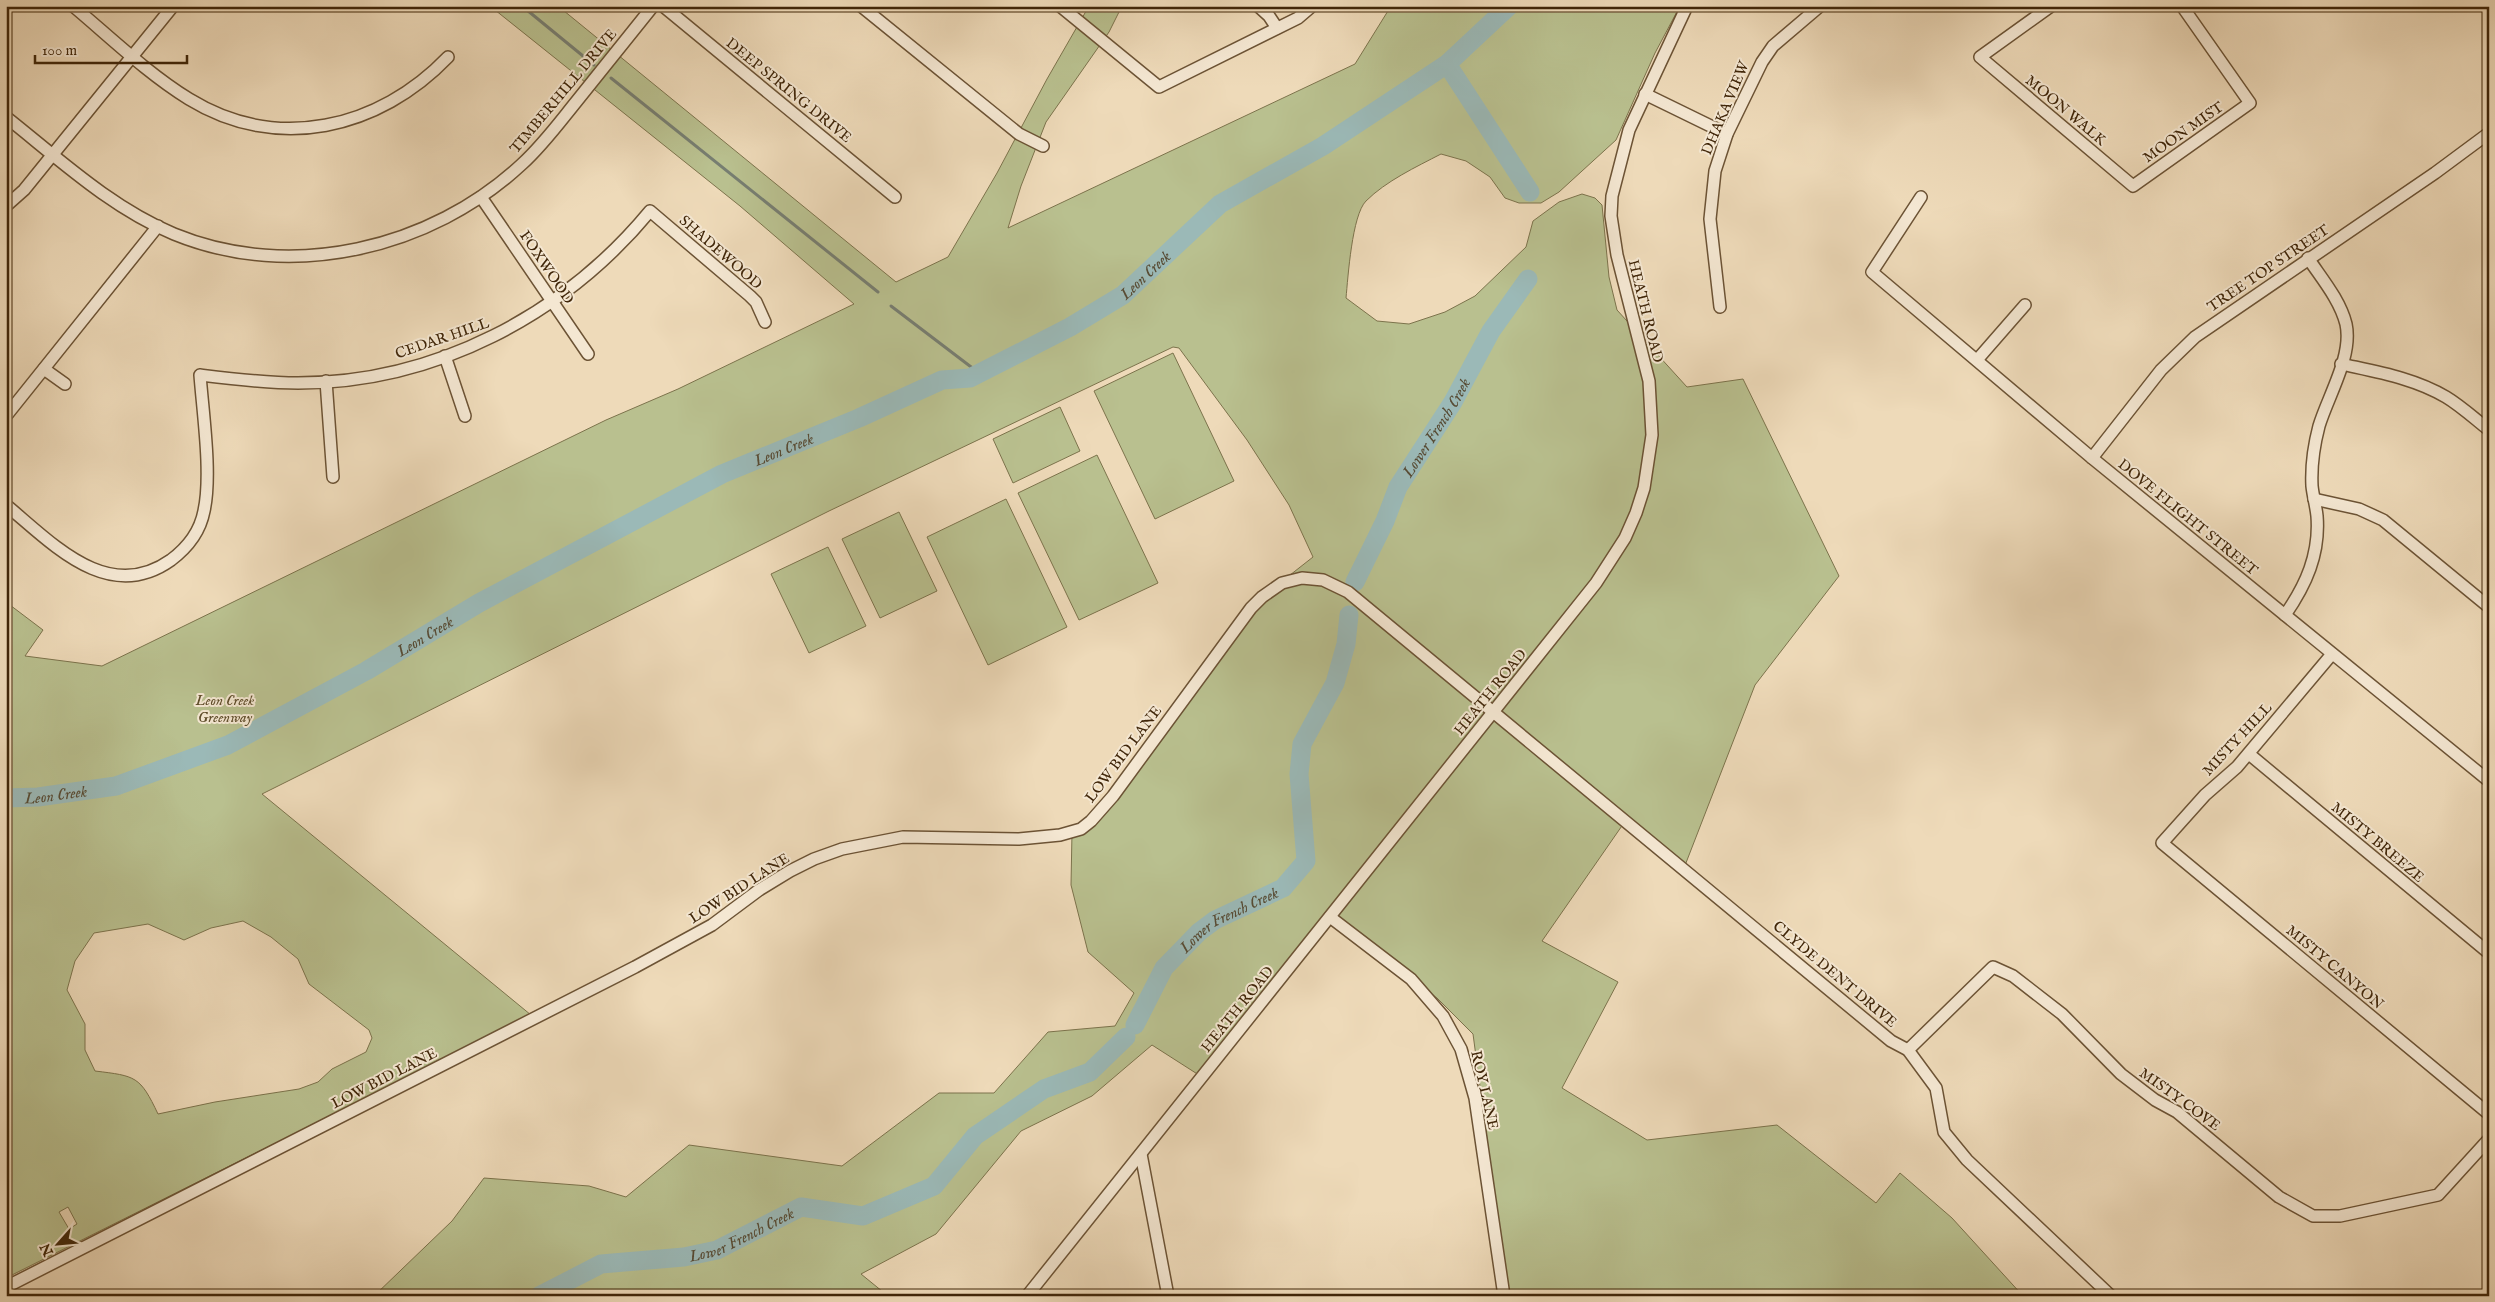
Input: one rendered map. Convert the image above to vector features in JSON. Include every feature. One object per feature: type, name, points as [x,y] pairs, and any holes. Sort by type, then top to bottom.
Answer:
[{"type":"street","points":[[73,6],[171,86],[206,108],[245,123],[286,128],[328,125],[368,114],[404,94],[448,57]]},
{"type":"street","points":[[6,206],[24,190],[173,6]]},
{"type":"street","name":"TIMBERHILL DRIVE","points":[[6,117],[83,180],[117,203],[158,226],[203,244],[238,251],[272,255],[307,256],[338,253],[400,239],[435,224],[481,197],[523,163],[545,139],[653,6]]},
{"type":"street","name":"DEEP SPRING DRIVE","points":[[663,6],[895,197]]},
{"type":"street","points":[[861,6],[1019,134],[1043,146]]},
{"type":"street","points":[[1060,6],[1159,87],[1298,18],[1312,6]]},
{"type":"street","points":[[1258,6],[1269,16],[1277,28]]},
{"type":"street","name":"HEATH ROAD","points":[[1027,1296],[1612,562],[1636,514],[1644,488],[1652,435],[1649,381],[1617,255],[1611,216],[1614,180],[1629,130],[1687,6]]},
{"type":"street","name":"DHAKA VIEW","points":[[1720,307],[1710,219],[1715,171],[1727,134],[1762,62],[1773,46],[1820,6]]},
{"type":"street","name":"MOON WALK","points":[[2051,6],[1980,57],[2132,186]]},
{"type":"street","name":"MOON MIST","points":[[2132,186],[2250,103],[2182,6]]},
{"type":"street","points":[[1645,94],[1727,134]]},
{"type":"street","name":"TREE TOP STREET","points":[[2092,458],[2161,370],[2195,336],[2435,173],[2489,133]]},
{"type":"street","name":"FOXWOOD","points":[[481,197],[588,354]]},
{"type":"street","name":"DOVE FLIGHT STREET","points":[[1921,198],[1872,272],[2092,458],[2489,781]]},
{"type":"street","name":"CEDAR HILL","points":[[6,505],[72,559],[96,571],[113,575],[130,575],[148,572],[164,565],[190,542],[204,512],[207,487],[200,375],[254,382],[326,382],[390,372],[446,356],[502,333],[553,302],[607,259],[650,211]]},
{"type":"street","name":"SHADEWOOD","points":[[650,211],[750,296],[756,302],[764,322]]},
{"type":"street","points":[[6,416],[158,226]]},
{"type":"street","points":[[2284,615],[2303,587],[2313,560],[2317,530],[2312,472],[2315,446],[2319,426],[2341,364],[2347,340],[2346,325],[2335,299],[2308,258]]},
{"type":"street","points":[[1977,360],[2025,305]]},
{"type":"street","points":[[446,356],[465,416]]},
{"type":"street","points":[[2341,364],[2413,381],[2430,388],[2461,407],[2489,430]]},
{"type":"street","points":[[44,369],[65,384]]},
{"type":"street","points":[[326,382],[333,477]]},
{"type":"street","points":[[2314,499],[2359,509],[2383,520],[2489,607]]},
{"type":"street","name":"LOW BID LANE","points":[[6,1287],[618,976],[712,925],[759,890],[814,859],[870,842],[903,837],[1019,838],[1060,835],[1081,829],[1113,796],[1251,608],[1282,583],[1308,578],[1336,584],[1494,710]]},
{"type":"street","name":"MISTY HILL","points":[[2162,843],[2205,795],[2248,754],[2332,654]]},
{"type":"street","name":"CLYDE DENT DRIVE","points":[[1494,710],[1891,1040],[1908,1050],[1936,1088],[1944,1132],[1961,1153],[2111,1296]]},
{"type":"street","name":"MISTY BREEZE","points":[[2248,754],[2489,953]]},
{"type":"street","name":"MISTY CANYON","points":[[2162,843],[2489,1114]]},
{"type":"street","name":"ROY LANE","points":[[1330,917],[1411,979],[1443,1016],[1461,1049],[1475,1098],[1504,1296]]},
{"type":"street","name":"MISTY COVE","points":[[1908,1050],[1993,967],[2014,976],[2062,1014],[2121,1074],[2155,1100],[2178,1112],[2279,1197],[2298,1210],[2313,1216],[2340,1216],[2438,1196],[2489,1139]]},
{"type":"street","points":[[1141,1154],[1168,1296]]},
{"type":"green space","name":"Leon Creek Greenway","points":[[490,6],[558,6],[896,282],[948,257],[997,173],[1047,79],[1089,6],[1122,6],[1109,32],[1046,122],[1021,186],[1008,228],[1355,64],[1391,6],[1680,6],[1655,53],[1616,140],[1559,192],[1541,203],[1519,203],[1505,198],[1490,177],[1466,161],[1441,154],[1392,181],[1374,194],[1361,208],[1354,232],[1346,298],[1377,321],[1409,324],[1445,312],[1475,296],[1526,247],[1533,221],[1559,202],[1582,194],[1595,198],[1602,205],[1609,277],[1617,310],[1687,387],[1743,379],[1839,576],[1755,685],[1684,868],[1626,820],[1542,941],[1618,982],[1562,1088],[1647,1140],[1777,1125],[1876,1203],[1900,1173],[1952,1218],[2023,1296],[1508,1296],[1473,1034],[1437,998],[1330,917],[1202,1077],[1152,1045],[1092,1096],[1021,1131],[936,1234],[861,1274],[888,1296],[374,1296],[452,1221],[484,1178],[589,1186],[626,1197],[689,1145],[842,1166],[939,1093],[994,1093],[1048,1032],[1115,1026],[1134,993],[1088,952],[1071,885],[1072,832],[1081,829],[1262,597],[1313,557],[1289,505],[1247,440],[1179,348],[1173,347],[829,511],[262,794],[531,1015],[6,1278],[6,602],[43,630],[25,656],[102,666],[606,420],[678,389],[854,304],[740,206]],"holes":[[[243,921],[271,937],[298,959],[309,984],[369,1030],[372,1038],[366,1052],[332,1069],[318,1082],[299,1089],[215,1102],[158,1114],[146,1092],[135,1080],[120,1074],[95,1071],[85,1050],[85,1024],[67,990],[75,961],[94,933],[148,924],[184,940],[211,928]],[[68,1207],[77,1224],[69,1229],[59,1212]]]},
{"type":"green space","points":[[1173,353],[1234,481],[1155,519],[1094,391]]},
{"type":"green space","points":[[1060,407],[1080,451],[1013,483],[993,439]]},
{"type":"green space","points":[[1097,455],[1158,583],[1079,620],[1018,493]]},
{"type":"green space","points":[[1006,499],[1067,627],[988,665],[927,537]]},
{"type":"green space","points":[[899,512],[937,591],[880,618],[842,539]]},
{"type":"green space","points":[[828,547],[866,626],[809,653],[771,574]]},
{"type":"waterway","points":[[522,6],[594,65]]},
{"type":"waterway","name":"Leon Creek","points":[[6,798],[38,797],[116,786],[228,745],[366,671],[479,603],[722,474],[859,418],[942,380],[970,378],[1070,327],[1123,295],[1220,204],[1323,146],[1447,64],[1509,6]]},
{"type":"waterway","name":"Lower French Creek","points":[[1447,64],[1530,192]]},
{"type":"waterway","points":[[611,78],[878,292]]},
{"type":"waterway","name":"Lower French Creek","points":[[1355,582],[1385,521],[1398,487],[1453,402],[1491,331],[1528,279]]},
{"type":"waterway","points":[[891,306],[979,373]]},
{"type":"waterway","name":"Lower French Creek","points":[[1135,1025],[1164,968],[1199,932],[1215,920],[1283,888],[1306,861],[1299,774],[1302,744],[1335,683],[1346,644],[1349,615]]},
{"type":"waterway","name":"Lower French Creek","points":[[539,1296],[601,1264],[684,1257],[717,1250],[801,1207],[863,1216],[934,1186],[975,1136],[1044,1089],[1090,1072],[1126,1037]]}]
